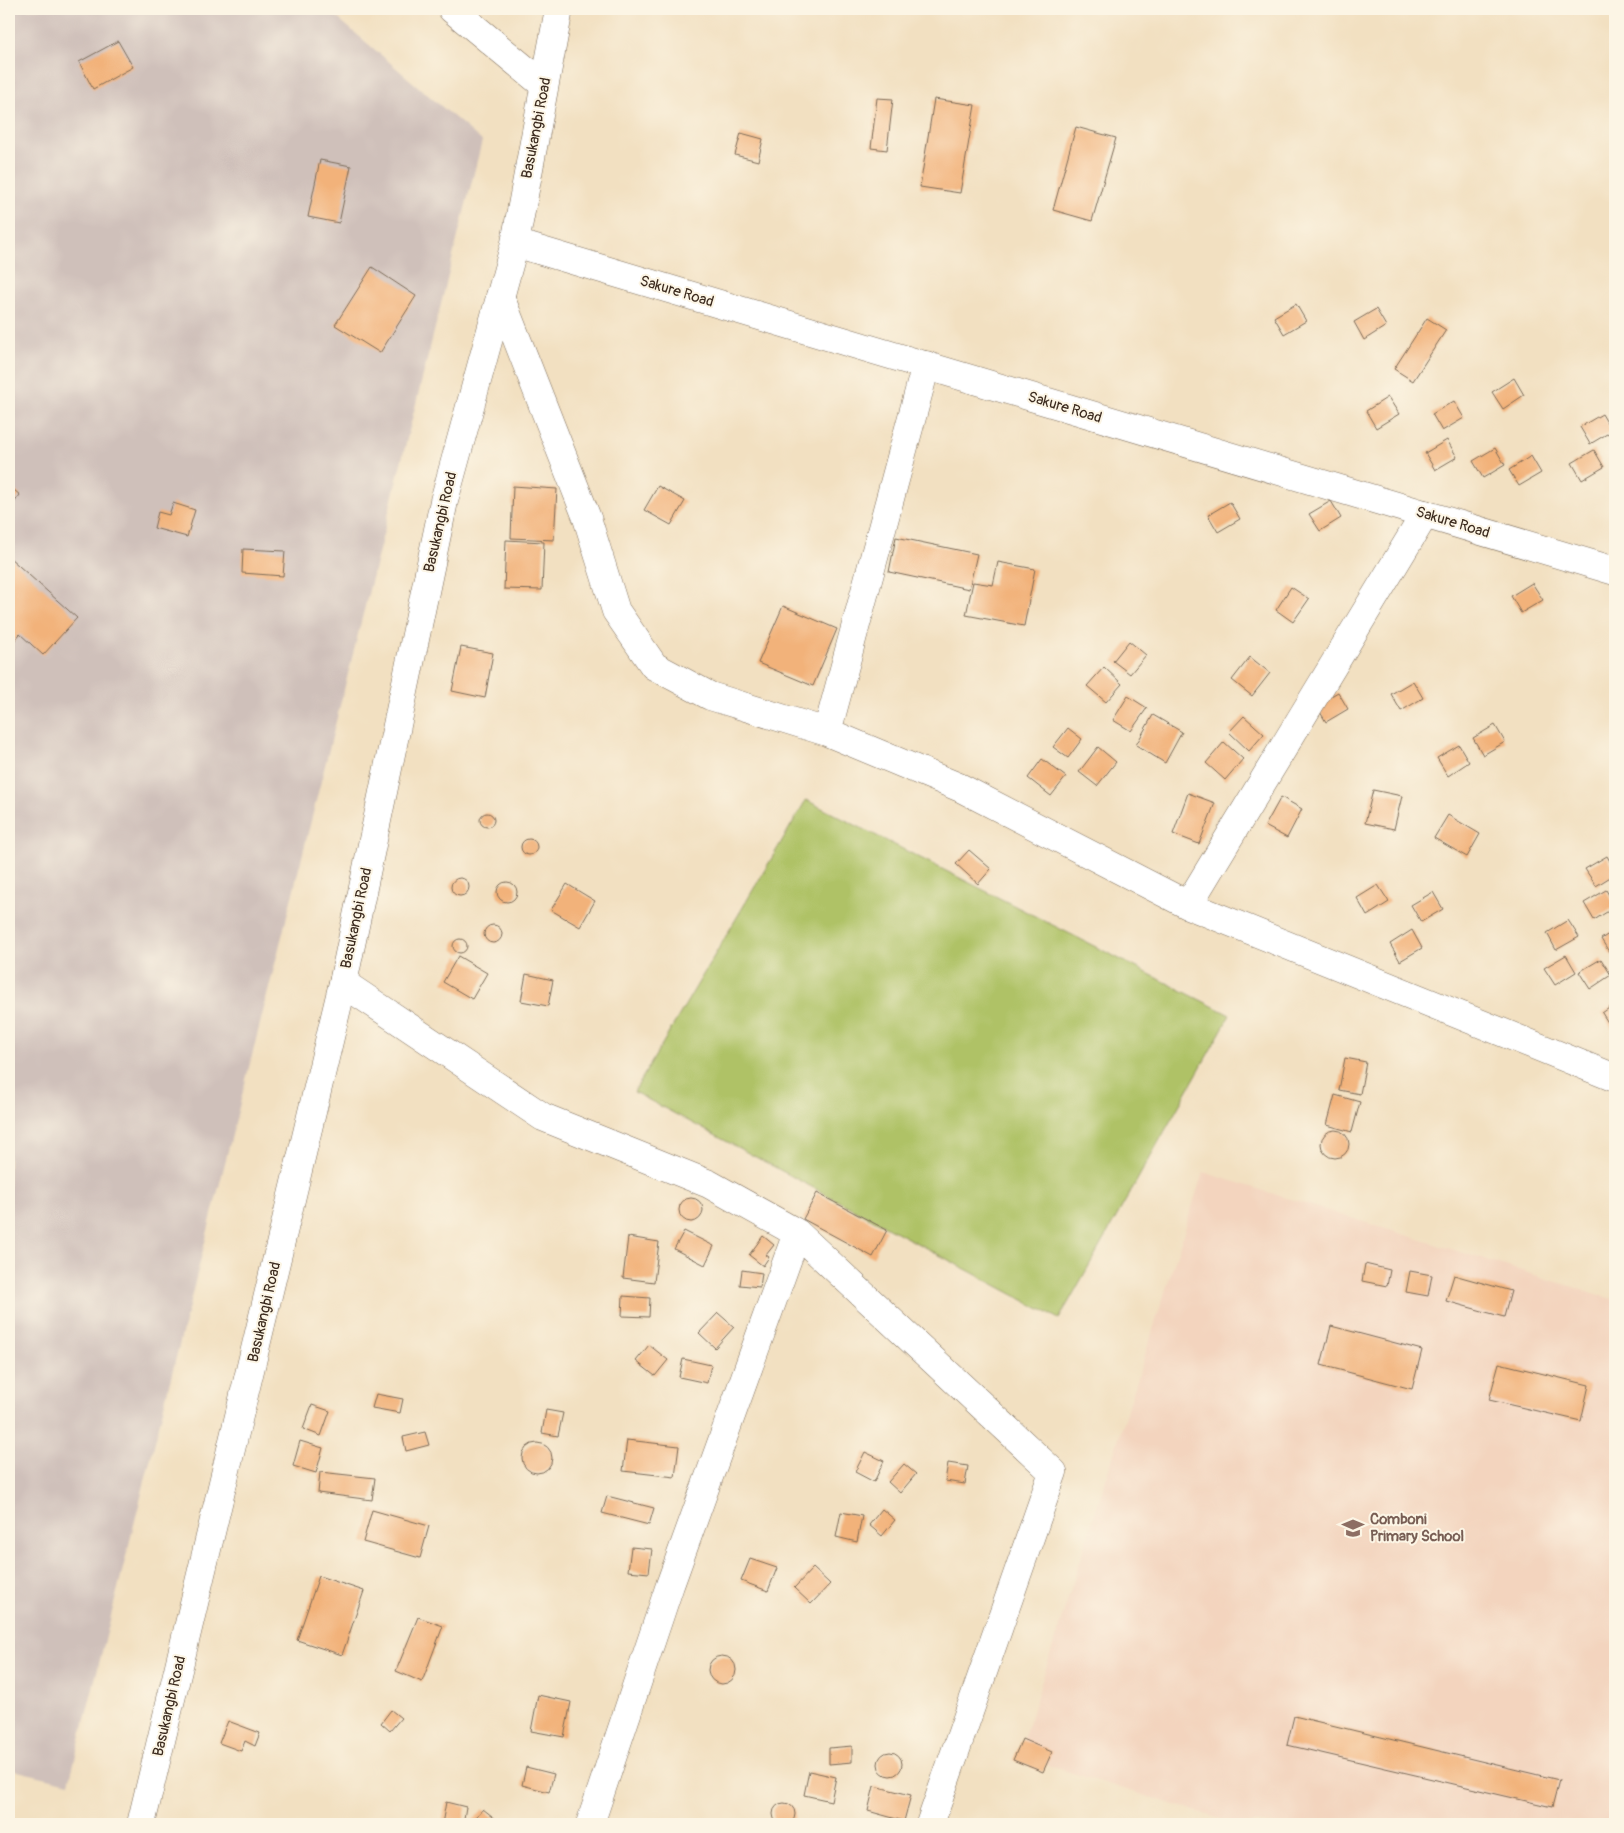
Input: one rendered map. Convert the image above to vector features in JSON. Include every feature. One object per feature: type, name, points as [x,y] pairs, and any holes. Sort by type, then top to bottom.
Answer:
[{"type":"street","points":[[452,9],[544,85]]},
{"type":"street","name":"Basukangbi Road","points":[[141,1824],[343,983],[444,500],[515,243],[559,9]]},
{"type":"street","name":"Sakure Road","points":[[515,243],[1615,571]]},
{"type":"street","points":[[500,296],[587,518],[616,611],[654,666],[710,696],[827,732],[961,788],[1188,905],[1615,1078]]},
{"type":"street","points":[[827,732],[926,366]]},
{"type":"street","points":[[1188,905],[1425,514]]},
{"type":"street","points":[[343,983],[543,1117],[709,1184],[797,1233],[1053,1472],[930,1824]]},
{"type":"street","points":[[590,1824],[670,1585],[797,1233]]},
{"type":"shaded area","points":[[9,9],[327,9],[482,141],[69,1783],[9,1769]]},
{"type":"shaded area","name":"Comboni Primary School","points":[[1203,1172],[1615,1300],[1615,1824],[1236,1824],[1018,1756]]},
{"type":"green space","points":[[806,800],[1230,1015],[1059,1319],[634,1092]]},
{"type":"building","points":[[118,41],[133,67],[93,89],[79,62]]},
{"type":"building","points":[[877,98],[893,99],[887,150],[871,148]]},
{"type":"building","points":[[934,99],[975,105],[960,193],[920,187]]},
{"type":"building","points":[[1076,127],[1116,138],[1092,221],[1053,210]]},
{"type":"building","points":[[741,133],[763,139],[758,161],[735,155]]},
{"type":"building","points":[[320,160],[351,166],[339,223],[308,217]]},
{"type":"building","points":[[372,267],[416,296],[380,353],[335,325]]},
{"type":"building","points":[[1296,304],[1306,321],[1284,334],[1274,317]]},
{"type":"building","points":[[1376,309],[1386,326],[1364,340],[1354,322]]},
{"type":"building","points":[[1427,318],[1446,330],[1413,381],[1394,369]]},
{"type":"building","points":[[1514,378],[1524,395],[1503,409],[1492,392]]},
{"type":"building","points":[[1388,397],[1399,414],[1376,428],[1366,411]]},
{"type":"building","points":[[1454,401],[1464,418],[1442,431],[1432,414]]},
{"type":"building","points":[[1602,414],[1612,431],[1590,444],[1580,427]]},
{"type":"building","points":[[1447,440],[1457,457],[1435,470],[1425,453]]},
{"type":"building","points":[[1495,448],[1505,465],[1483,478],[1473,461]]},
{"type":"building","points":[[1594,450],[1604,467],[1582,480],[1572,463]]},
{"type":"building","points":[[1531,456],[1541,473],[1519,486],[1509,470]]},
{"type":"building","points":[[9,486],[20,495],[9,509]]},
{"type":"building","points":[[513,486],[557,489],[554,540],[511,538]]},
{"type":"building","points":[[658,486],[685,501],[671,525],[644,510]]},
{"type":"building","points":[[1331,501],[1341,518],[1320,531],[1309,514]]},
{"type":"building","points":[[1230,502],[1240,519],[1218,532],[1208,515]]},
{"type":"building","points":[[173,503],[195,510],[187,537],[154,528],[158,512],[169,515]]},
{"type":"building","points":[[896,537],[977,554],[969,589],[889,572]]},
{"type":"building","points":[[506,540],[544,542],[542,590],[504,589]]},
{"type":"building","points":[[243,549],[285,551],[283,576],[242,573]]},
{"type":"building","points":[[9,557],[77,618],[43,655],[20,634],[9,647]]},
{"type":"building","points":[[998,562],[1035,569],[1024,626],[966,615],[973,582],[993,585]]},
{"type":"building","points":[[1532,583],[1543,600],[1521,613],[1511,596]]},
{"type":"building","points":[[1291,587],[1309,599],[1293,622],[1276,610]]},
{"type":"building","points":[[783,606],[837,629],[813,686],[758,663]]},
{"type":"building","points":[[1129,641],[1146,655],[1130,674],[1113,661]]},
{"type":"building","points":[[461,647],[493,653],[485,698],[452,691]]},
{"type":"building","points":[[1250,657],[1270,673],[1252,696],[1232,680]]},
{"type":"building","points":[[1104,667],[1122,684],[1106,702],[1087,686]]},
{"type":"building","points":[[1413,681],[1423,698],[1401,711],[1391,694]]},
{"type":"building","points":[[1338,692],[1348,709],[1326,722],[1316,705]]},
{"type":"building","points":[[1128,696],[1147,708],[1131,731],[1113,720]]},
{"type":"building","points":[[1153,715],[1182,732],[1165,763],[1136,745]]},
{"type":"building","points":[[1244,716],[1264,734],[1249,751],[1229,732]]},
{"type":"building","points":[[1495,725],[1505,742],[1483,755],[1473,738]]},
{"type":"building","points":[[1068,728],[1082,739],[1068,758],[1053,747]]},
{"type":"building","points":[[1224,742],[1243,759],[1225,780],[1206,763]]},
{"type":"building","points":[[1459,745],[1469,762],[1448,776],[1437,758]]},
{"type":"building","points":[[1098,747],[1116,762],[1097,786],[1079,772]]},
{"type":"building","points":[[1042,759],[1066,777],[1051,796],[1028,778]]},
{"type":"building","points":[[1373,790],[1402,796],[1394,829],[1365,823]]},
{"type":"building","points":[[1188,793],[1215,803],[1199,844],[1173,834]]},
{"type":"building","points":[[1281,797],[1302,809],[1287,838],[1265,826]]},
{"type":"building","points":[[487,813],[492,815],[494,820],[492,825],[487,827],[482,825],[480,820],[482,815]]},
{"type":"building","points":[[1448,815],[1480,834],[1467,857],[1434,838]]},
{"type":"building","points":[[526,839],[532,839],[537,844],[535,853],[526,855],[521,850],[521,844]]},
{"type":"building","points":[[969,850],[991,869],[978,884],[956,864]]},
{"type":"building","points":[[1607,856],[1615,870],[1615,874],[1596,886],[1585,869]]},
{"type":"building","points":[[460,878],[466,881],[469,887],[466,893],[460,896],[454,893],[451,887],[454,881]]},
{"type":"building","points":[[503,882],[511,882],[517,888],[517,896],[511,902],[503,902],[497,896],[497,888]]},
{"type":"building","points":[[567,884],[595,901],[580,927],[551,910]]},
{"type":"building","points":[[1378,885],[1389,902],[1367,916],[1357,898]]},
{"type":"building","points":[[1606,890],[1615,907],[1594,920],[1584,903]]},
{"type":"building","points":[[1433,892],[1443,909],[1421,922],[1411,905]]},
{"type":"building","points":[[1568,920],[1579,937],[1556,950],[1547,933]]},
{"type":"building","points":[[489,925],[497,925],[502,930],[500,941],[489,943],[484,938],[484,930]]},
{"type":"building","points":[[1412,930],[1422,948],[1400,961],[1390,944]]},
{"type":"building","points":[[1615,930],[1615,953],[1611,955],[1601,939]]},
{"type":"building","points":[[460,939],[465,941],[467,946],[465,951],[460,953],[455,951],[453,946],[455,941]]},
{"type":"building","points":[[1566,955],[1576,972],[1555,985],[1544,968]]},
{"type":"building","points":[[458,956],[487,973],[472,999],[443,982]]},
{"type":"building","points":[[1601,959],[1611,975],[1590,989],[1579,972]]},
{"type":"building","points":[[526,974],[553,980],[548,1006],[521,1001]]},
{"type":"building","points":[[1615,1004],[1615,1027],[1612,1029],[1602,1013]]},
{"type":"building","points":[[1345,1058],[1366,1062],[1360,1094],[1339,1090]]},
{"type":"building","points":[[1335,1095],[1360,1102],[1352,1132],[1327,1125]]},
{"type":"building","points":[[1335,1130],[1345,1134],[1349,1144],[1345,1154],[1335,1158],[1325,1154],[1321,1144],[1325,1134]]},
{"type":"building","points":[[817,1193],[887,1230],[873,1257],[803,1219]]},
{"type":"building","points":[[691,1198],[700,1201],[703,1210],[700,1219],[691,1222],[682,1219],[679,1210],[682,1201]]},
{"type":"building","points":[[684,1231],[714,1246],[705,1265],[674,1249]]},
{"type":"building","points":[[763,1236],[774,1245],[766,1255],[769,1257],[763,1266],[749,1255]]},
{"type":"building","points":[[628,1237],[659,1242],[654,1282],[623,1278]]},
{"type":"building","points":[[1365,1264],[1390,1270],[1387,1286],[1362,1281]]},
{"type":"building","points":[[742,1270],[762,1273],[760,1287],[740,1285]]},
{"type":"building","points":[[1410,1271],[1432,1275],[1428,1296],[1406,1292]]},
{"type":"building","points":[[1454,1275],[1511,1291],[1504,1317],[1446,1301]]},
{"type":"building","points":[[623,1296],[650,1298],[649,1317],[622,1316]]},
{"type":"building","points":[[718,1313],[734,1327],[715,1348],[699,1333]]},
{"type":"building","points":[[1331,1326],[1422,1350],[1412,1389],[1321,1365]]},
{"type":"building","points":[[649,1345],[668,1360],[655,1376],[636,1361]]},
{"type":"building","points":[[683,1359],[711,1365],[707,1383],[679,1377]]},
{"type":"building","points":[[1499,1363],[1589,1385],[1581,1421],[1489,1400]]},
{"type":"building","points":[[376,1394],[403,1399],[400,1413],[372,1408]]},
{"type":"building","points":[[312,1405],[330,1411],[321,1436],[303,1429]]},
{"type":"building","points":[[546,1410],[563,1413],[558,1436],[542,1433]]},
{"type":"building","points":[[425,1432],[429,1445],[406,1451],[403,1437]]},
{"type":"building","points":[[627,1440],[679,1446],[675,1477],[623,1471]]},
{"type":"building","points":[[300,1441],[323,1448],[316,1473],[293,1466]]},
{"type":"building","points":[[537,1443],[543,1444],[551,1452],[551,1464],[543,1472],[537,1473],[531,1472],[523,1464],[522,1458],[523,1452],[531,1444]]},
{"type":"building","points":[[865,1452],[884,1461],[874,1482],[855,1472]]},
{"type":"building","points":[[948,1463],[968,1466],[965,1484],[945,1481]]},
{"type":"building","points":[[904,1464],[916,1474],[900,1493],[888,1482]]},
{"type":"building","points":[[320,1472],[375,1478],[372,1500],[318,1493]]},
{"type":"building","points":[[607,1496],[654,1508],[649,1525],[602,1513]]},
{"type":"building","points":[[882,1509],[895,1520],[882,1536],[869,1525]]},
{"type":"building","points":[[372,1510],[429,1526],[420,1558],[363,1542]]},
{"type":"building","points":[[841,1512],[862,1516],[857,1542],[836,1537]]},
{"type":"building","points":[[631,1547],[652,1549],[649,1573],[628,1571]]},
{"type":"building","points":[[750,1559],[777,1568],[768,1591],[741,1581]]},
{"type":"building","points":[[813,1568],[830,1584],[811,1604],[794,1588]]},
{"type":"building","points":[[319,1576],[364,1591],[342,1655],[297,1640]]},
{"type":"building","points":[[418,1617],[443,1626],[422,1682],[396,1671]]},
{"type":"building","points":[[722,1656],[732,1660],[736,1670],[732,1680],[722,1684],[712,1680],[708,1670],[712,1660]]},
{"type":"building","points":[[538,1695],[571,1702],[564,1737],[531,1731]]},
{"type":"building","points":[[391,1710],[401,1718],[390,1731],[381,1723]]},
{"type":"building","points":[[1294,1716],[1559,1780],[1552,1807],[1287,1745]]},
{"type":"building","points":[[228,1721],[260,1733],[255,1746],[245,1741],[241,1751],[219,1743]]},
{"type":"building","points":[[1022,1739],[1052,1752],[1043,1772],[1013,1760]]},
{"type":"building","points":[[852,1746],[852,1762],[829,1764],[829,1748]]},
{"type":"building","points":[[890,1752],[898,1756],[902,1764],[898,1772],[890,1776],[882,1772],[878,1764],[882,1756]]},
{"type":"building","points":[[526,1767],[554,1774],[549,1792],[522,1785]]},
{"type":"building","points":[[809,1771],[836,1777],[831,1801],[804,1795]]},
{"type":"building","points":[[874,1786],[911,1795],[904,1821],[868,1811]]},
{"type":"building","points":[[446,1802],[466,1807],[463,1824],[442,1824]]},
{"type":"building","points":[[784,1803],[792,1806],[795,1814],[792,1822],[784,1825],[776,1822],[773,1814],[776,1806]]},
{"type":"building","points":[[483,1809],[502,1824],[470,1824]]},
{"type":"place","name":"Comboni Primary School","points":[[1353,1528]]}]
